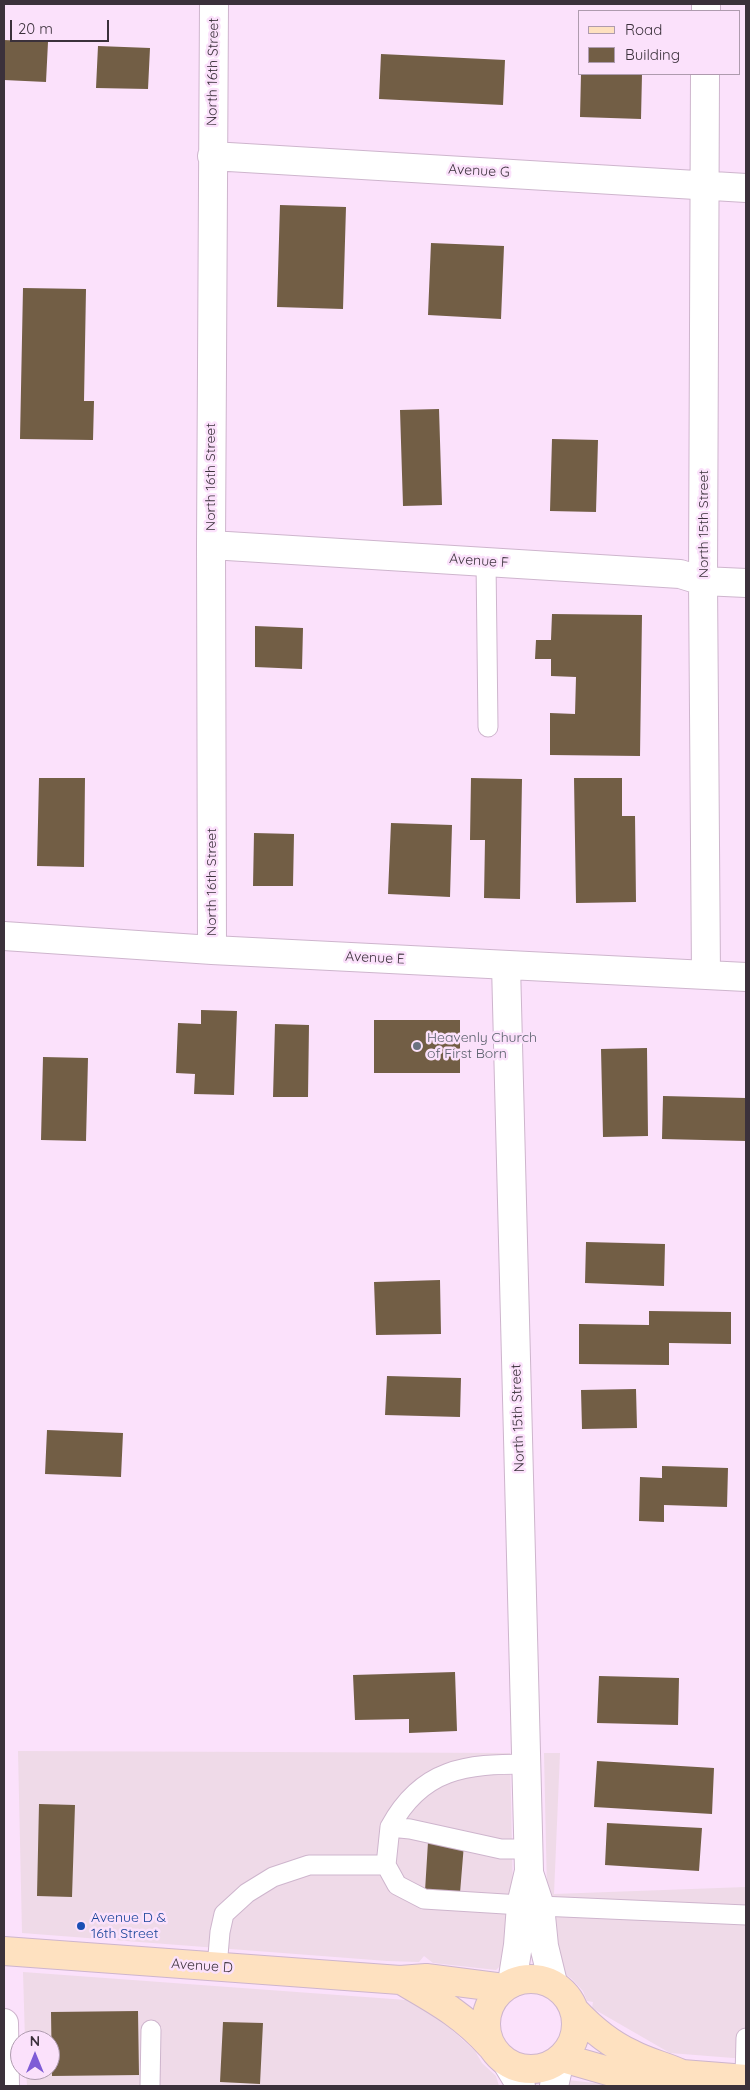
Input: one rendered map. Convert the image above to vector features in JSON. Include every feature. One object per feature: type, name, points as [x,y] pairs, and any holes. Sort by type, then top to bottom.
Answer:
[{"type":"street","name":"North 16th Street","points":[[212,950],[211,545],[214,4]]},
{"type":"street","name":"North 15th Street","points":[[705,75],[703,581],[706,975]]},
{"type":"street","name":"Avenue G","points":[[212,156],[705,184],[746,188]]},
{"type":"street","name":"Avenue F","points":[[211,545],[680,574],[703,581],[746,583]]},
{"type":"street","name":"Avenue E","points":[[4,936],[212,950],[746,977]]},
{"type":"street","name":"North 15th Street","points":[[506,965],[531,1905],[544,1946],[553,1984]]},
{"type":"street","name":"North 15th Street","points":[[508,1985],[531,1905]]},
{"type":"street","name":"Avenue D","points":[[4,1952],[400,1980],[426,1978],[508,1985]]},
{"type":"street","points":[[521,2086],[486,2034],[486,2021],[489,2008],[495,1997],[508,1985],[526,1979],[553,1984],[570,2000],[575,2011],[590,2027],[609,2041],[633,2055],[682,2074]]},
{"type":"street","name":"Avenue D","points":[[400,1980],[462,2017],[499,2054]]},
{"type":"street","points":[[554,2086],[561,2059],[575,2036],[575,2011]]},
{"type":"street","points":[[4,2023],[5,2086]]},
{"type":"street","points":[[499,2054],[520,2069],[535,2070],[548,2067],[561,2059],[629,2077],[656,2079],[682,2074],[745,2078]]},
{"type":"lane","points":[[486,561],[488,727]]},
{"type":"lane","points":[[527,1764],[486,1764],[450,1771],[416,1791],[399,1810],[390,1827],[386,1864],[397,1885],[424,1899],[746,1915]]},
{"type":"lane","points":[[390,1827],[410,1829],[501,1849],[529,1860]]},
{"type":"lane","points":[[217,1967],[220,1932],[224,1914],[247,1894],[272,1877],[309,1865],[386,1864]]},
{"type":"lane","points":[[150,2086],[151,2030]]},
{"type":"lane","points":[[745,2078],[746,2038]]},
{"type":"shaded area","points":[[18,1751],[510,1753],[513,1893],[502,1964],[496,1970],[433,1963],[424,1956],[419,1962],[387,1961],[22,1933]]},
{"type":"shaded area","points":[[544,1753],[560,1753],[554,1894],[746,1887],[746,2059],[670,2053],[592,2008],[593,2002],[587,2001],[583,1991],[561,1971],[547,1892]]},
{"type":"shaded area","points":[[23,1972],[420,2001],[475,2051],[482,2063],[496,2076],[499,2086],[27,2086],[27,2080],[60,2080],[60,2030],[25,2030]]},
{"type":"shaded area","points":[[567,2080],[623,2086],[566,2086]]},
{"type":"building","points":[[4,40],[48,42],[46,82],[4,80]]},
{"type":"building","points":[[98,46],[150,48],[148,89],[96,88]]},
{"type":"building","points":[[381,54],[505,60],[503,105],[379,99]]},
{"type":"building","points":[[581,75],[642,75],[641,119],[580,117]]},
{"type":"building","points":[[280,205],[346,207],[343,309],[277,307]]},
{"type":"building","points":[[431,243],[504,246],[501,319],[428,315]]},
{"type":"building","points":[[23,288],[86,289],[84,401],[94,401],[93,440],[20,439]]},
{"type":"building","points":[[439,409],[442,505],[403,506],[400,410]]},
{"type":"building","points":[[552,439],[598,440],[596,512],[550,511]]},
{"type":"building","points":[[552,614],[642,615],[640,756],[550,755],[550,713],[575,714],[576,677],[551,676],[551,659],[535,659],[536,640],[551,640]]},
{"type":"building","points":[[255,626],[303,628],[302,669],[255,667]]},
{"type":"building","points":[[39,778],[85,778],[84,867],[37,866]]},
{"type":"building","points":[[471,778],[522,779],[520,899],[484,898],[485,840],[470,840]]},
{"type":"building","points":[[574,778],[622,778],[622,816],[635,816],[636,902],[576,903]]},
{"type":"building","points":[[391,823],[452,825],[450,897],[388,894]]},
{"type":"building","points":[[254,833],[294,834],[293,886],[253,886]]},
{"type":"building","points":[[201,1010],[237,1011],[234,1095],[194,1094],[195,1074],[176,1073],[178,1023],[201,1024]]},
{"type":"building","name":"Heavenly Church of First Born","points":[[374,1020],[460,1020],[460,1073],[374,1073]]},
{"type":"building","points":[[275,1024],[309,1025],[308,1097],[273,1097]]},
{"type":"building","points":[[647,1048],[648,1136],[603,1137],[601,1049]]},
{"type":"building","points":[[43,1057],[88,1058],[86,1141],[41,1140]]},
{"type":"building","points":[[663,1096],[746,1098],[746,1141],[662,1139]]},
{"type":"building","points":[[586,1242],[665,1244],[664,1286],[585,1283]]},
{"type":"building","points":[[440,1280],[441,1334],[376,1335],[374,1282]]},
{"type":"building","points":[[649,1311],[731,1312],[731,1344],[669,1343],[669,1365],[579,1364],[579,1324],[649,1325]]},
{"type":"building","points":[[387,1376],[461,1378],[460,1417],[385,1415]]},
{"type":"building","points":[[636,1389],[637,1428],[582,1429],[581,1390]]},
{"type":"building","points":[[47,1430],[123,1433],[121,1477],[45,1474]]},
{"type":"building","points":[[662,1466],[728,1468],[727,1507],[664,1505],[664,1522],[639,1521],[640,1477],[662,1478]]},
{"type":"building","points":[[455,1672],[457,1731],[409,1733],[409,1719],[355,1720],[353,1675]]},
{"type":"building","points":[[599,1676],[679,1678],[678,1725],[597,1723]]},
{"type":"building","points":[[597,1761],[714,1768],[712,1814],[594,1807]]},
{"type":"building","points":[[39,1804],[75,1805],[72,1897],[37,1896]]},
{"type":"building","points":[[607,1823],[702,1828],[699,1871],[605,1865]]},
{"type":"building","points":[[428,1842],[464,1844],[460,1893],[425,1891]]},
{"type":"building","points":[[138,2011],[139,2075],[60,2076],[60,2030],[51,2030],[51,2012]]},
{"type":"building","points":[[223,2022],[263,2023],[260,2084],[220,2082]]},
{"type":"place","name":"Heavenly Church of First Born","points":[[417,1046]]},
{"type":"place","name":"Avenue D & 16th Street","points":[[81,1926]]}]
